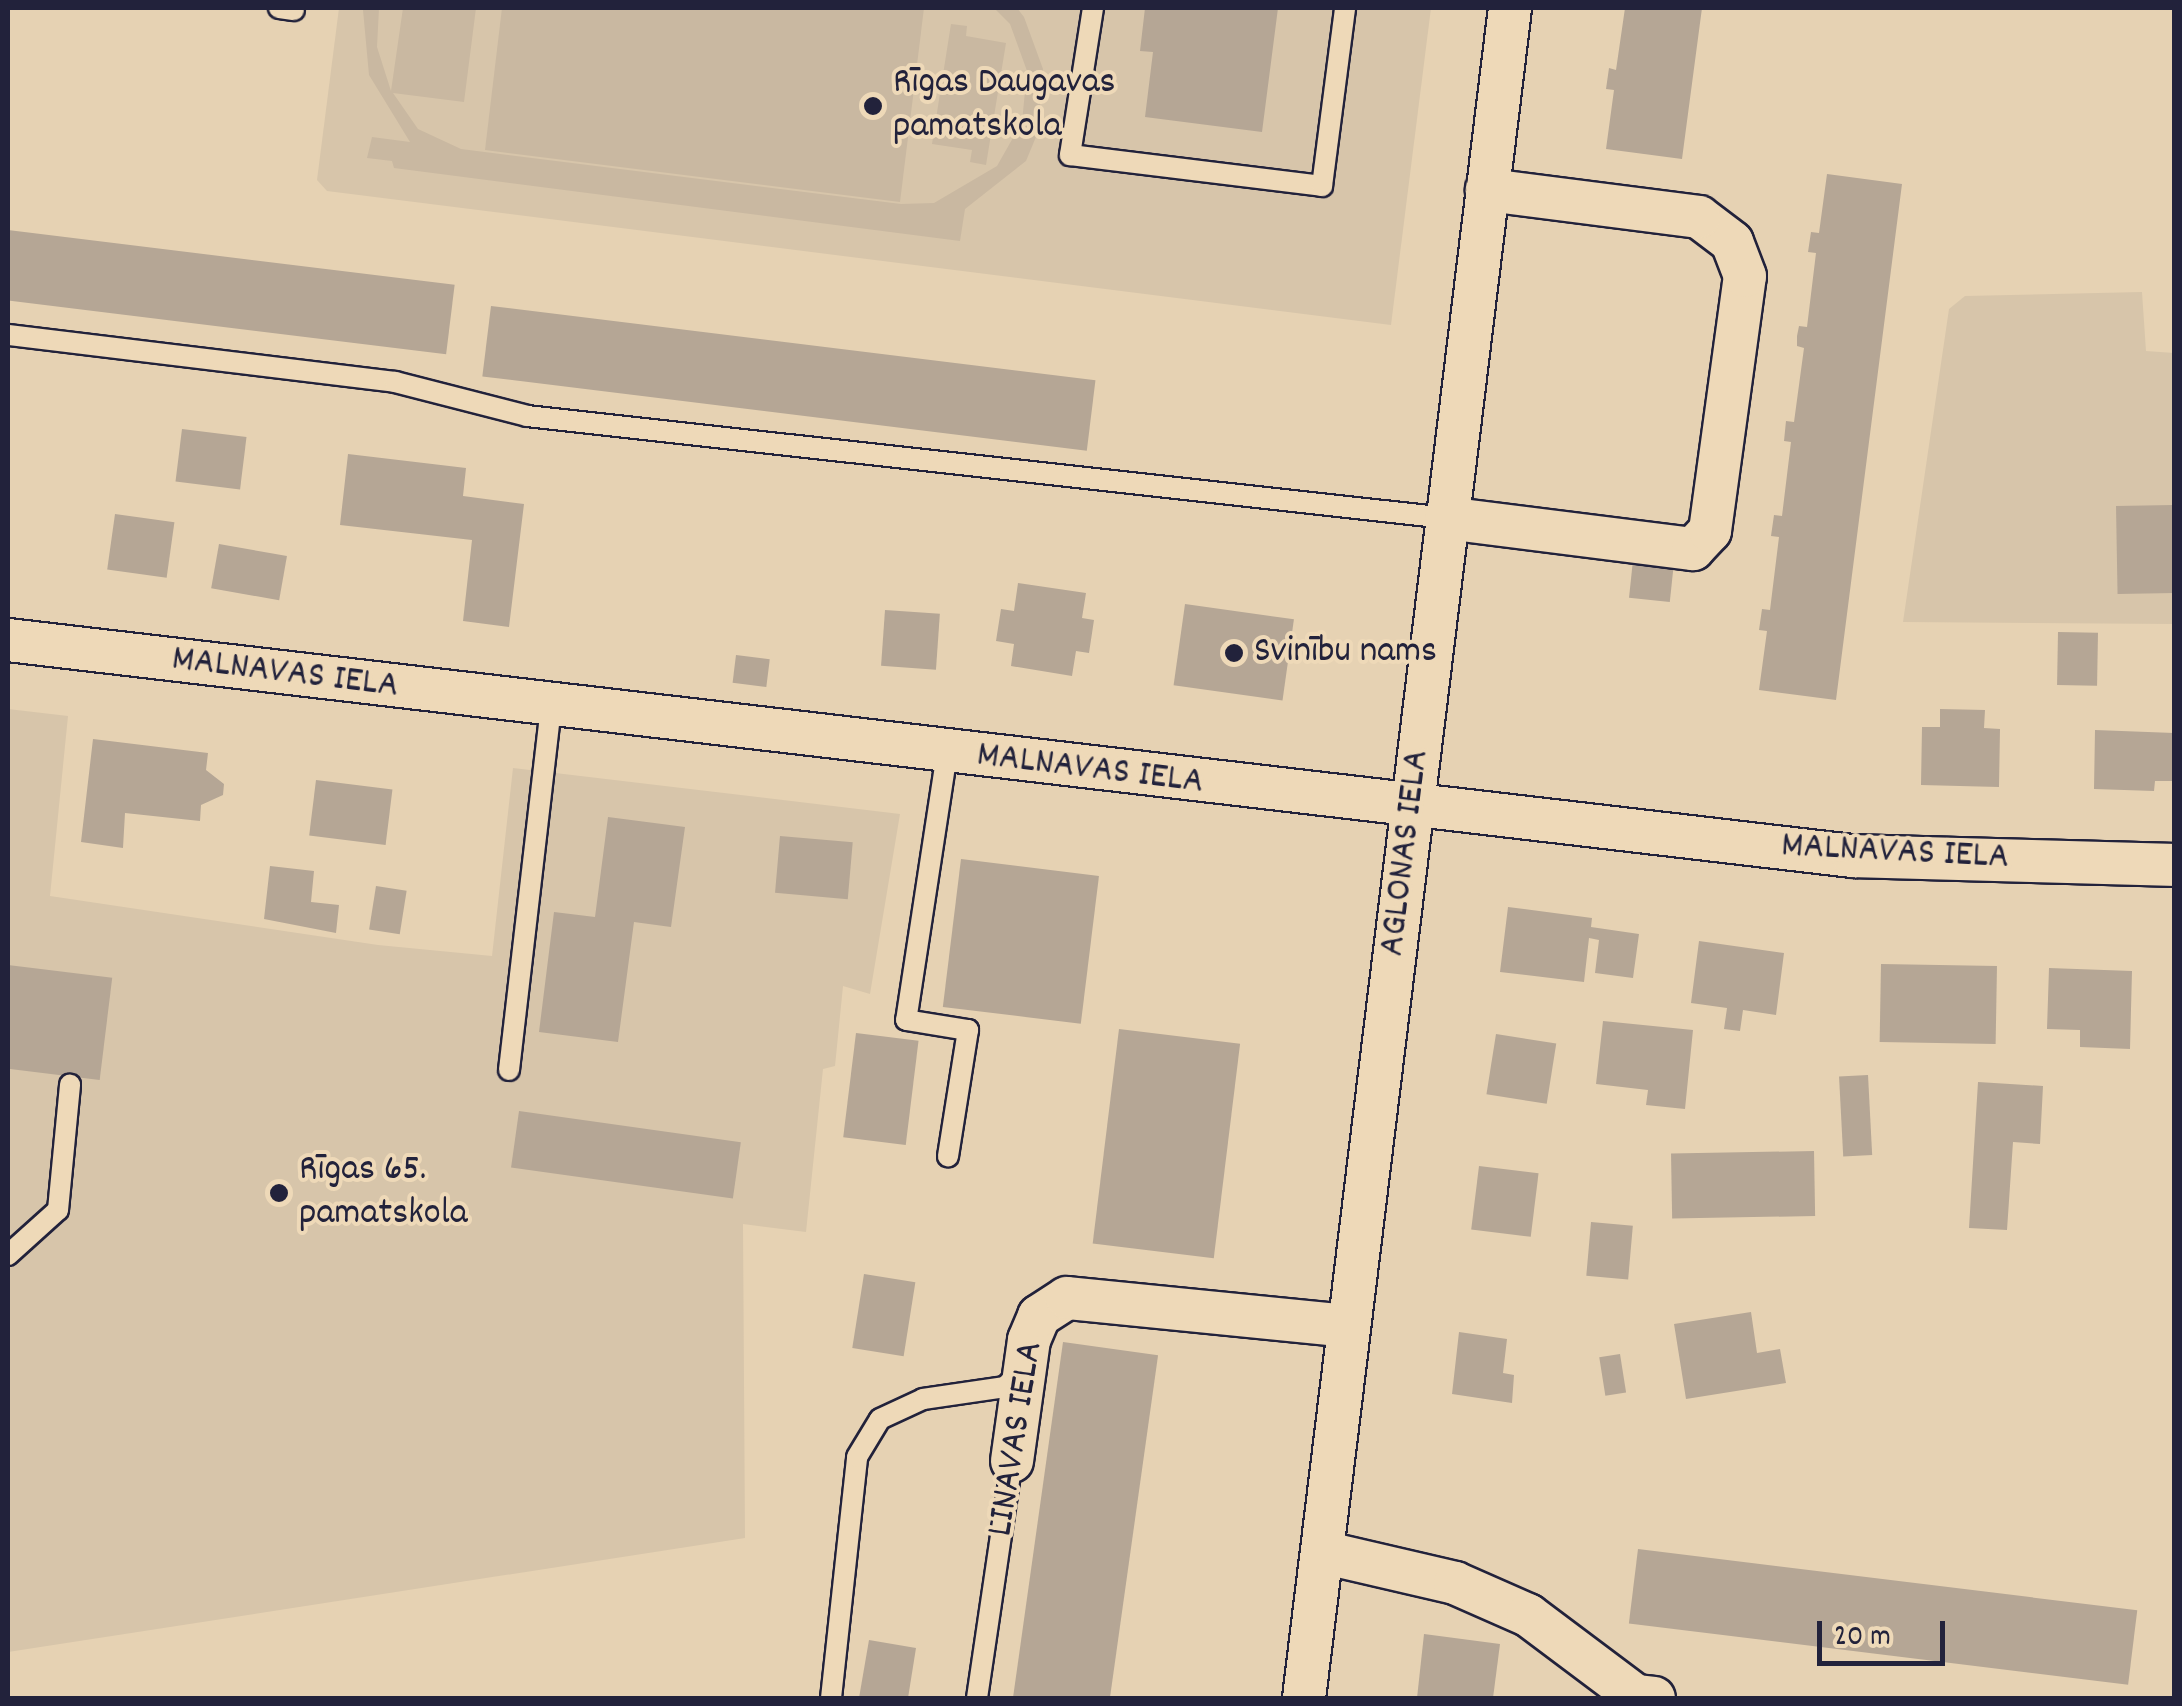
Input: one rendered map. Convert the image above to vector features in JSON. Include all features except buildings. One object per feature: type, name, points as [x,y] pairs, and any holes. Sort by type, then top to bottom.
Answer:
[{"type":"street","name":"AGLONAS IELA","points":[[1304,1698],[1510,8]]},
{"type":"street","points":[[1446,518],[1693,549],[1710,530],[1745,276],[1732,242],[1699,217],[1487,190]]},
{"type":"street","name":"MALNAVAS IELA","points":[[8,640],[947,754],[1853,856],[2174,865]]},
{"type":"street","name":"LINAVAS IELA","points":[[1012,1461],[1026,1367],[1039,1316],[1067,1298],[1348,1326]]},
{"type":"street","points":[[1322,1552],[1455,1584],[1528,1615],[1636,1696],[1654,1698]]},
{"type":"lane","points":[[1093,8],[1070,155],[1322,186],[1344,8]]},
{"type":"lane","points":[[8,335],[395,382],[527,416],[1446,518]]},
{"type":"lane","points":[[509,1070],[551,706]]},
{"type":"lane","points":[[947,754],[906,1020],[968,1030],[948,1156]]},
{"type":"lane","points":[[8,1255],[58,1210],[70,1085]]},
{"type":"lane","points":[[832,1698],[857,1458],[880,1419],[924,1399],[1005,1388],[1026,1367]]},
{"type":"lane","name":"LINAVAS IELA","points":[[976,1698],[1012,1461]]},
{"type":"shaded area","name":"Rīgas Daugavas pamatskola","points":[[339,8],[1431,8],[1391,325],[327,191],[317,180]]},
{"type":"shaded area","points":[[379,8],[377,47],[391,91],[403,8],[476,8],[464,102],[393,93],[418,129],[461,149],[901,204],[934,203],[997,166],[1022,122],[1027,71],[1010,24],[994,8],[1017,8],[1043,69],[1038,132],[1026,161],[965,209],[960,241],[394,168],[392,161],[367,158],[372,137],[410,142],[369,75],[363,10]]},
{"type":"shaded area","points":[[502,8],[924,8],[900,202],[485,150]]},
{"type":"shaded area","points":[[951,24],[967,26],[966,36],[1006,43],[986,165],[970,162],[972,150],[932,144]]},
{"type":"shaded area","points":[[2142,292],[2146,351],[2174,353],[2174,624],[1903,622],[1949,309],[1965,296]]},
{"type":"shaded area","name":"Rīgas 65. pamatskola","points":[[8,709],[68,716],[50,896],[378,945],[492,956],[513,768],[900,814],[870,994],[843,986],[835,1066],[823,1069],[806,1232],[743,1224],[745,1538],[8,1652]]},
{"type":"place","name":"Rīgas Daugavas pamatskola","points":[[873,106]]},
{"type":"place","name":"Svinību nams","points":[[1234,653]]},
{"type":"place","name":"Rīgas 65. pamatskola","points":[[279,1193]]}]
